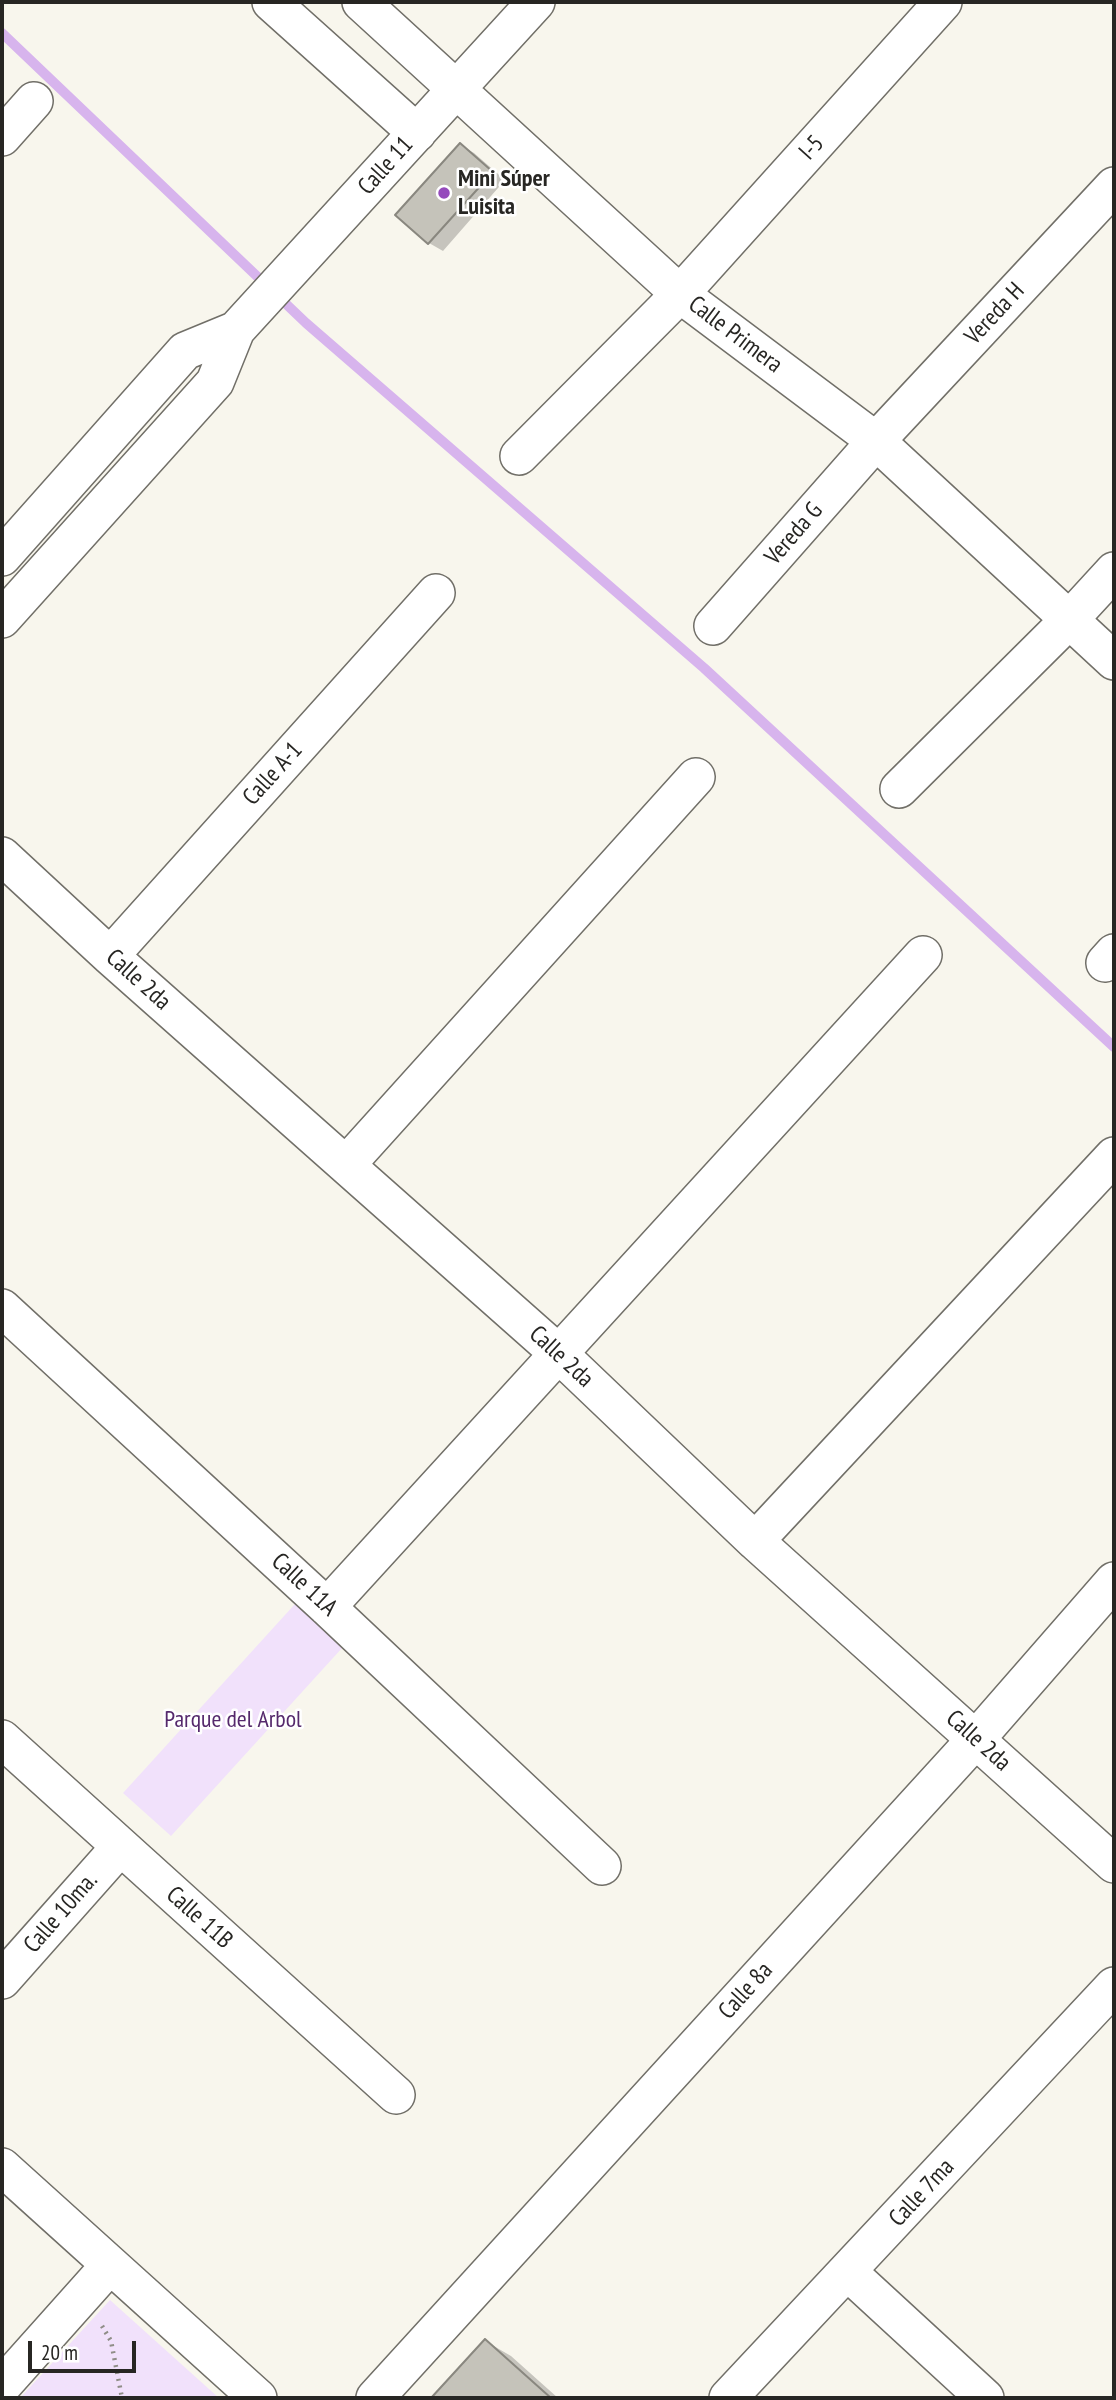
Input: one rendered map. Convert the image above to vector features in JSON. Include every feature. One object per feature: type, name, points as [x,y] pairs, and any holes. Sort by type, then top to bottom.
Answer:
[{"type":"street","points":[[271,2],[417,132]]},
{"type":"street","name":"Calle Primera","points":[[361,2],[680,294],[876,442],[1114,661]]},
{"type":"street","name":"Calle 11","points":[[2,619],[215,383],[246,319],[536,2]]},
{"type":"street","name":"I-5","points":[[519,456],[680,294],[943,2]]},
{"type":"street","points":[[2,137],[34,101]]},
{"type":"street","name":"Vereda H","points":[[876,442],[1114,186]]},
{"type":"street","name":"Calle 11","points":[[2,557],[185,351],[246,319]]},
{"type":"street","name":"Vereda G","points":[[713,626],[876,442]]},
{"type":"street","points":[[48,506],[77,533]]},
{"type":"street","points":[[899,789],[1069,620],[1114,570]]},
{"type":"street","name":"Calle A-1","points":[[110,956],[436,593]]},
{"type":"street","points":[[346,1165],[696,777]]},
{"type":"street","name":"Calle 2da","points":[[2,856],[110,956],[558,1353],[755,1541],[1114,1864]]},
{"type":"street","points":[[327,1607],[923,955]]},
{"type":"street","points":[[755,1541],[1114,1156]]},
{"type":"street","name":"Calle 11A","points":[[2,1308],[327,1607],[602,1866]]},
{"type":"street","name":"Calle 8a","points":[[375,2398],[976,1739],[1114,1581]]},
{"type":"street","name":"Calle 11B","points":[[2,1739],[396,2095]]},
{"type":"street","name":"Calle 10ma.","points":[[2,1980],[120,1847]]},
{"type":"street","name":"Calle 7ma","points":[[728,2398],[1114,1986]]},
{"type":"street","points":[[2,2167],[258,2398]]},
{"type":"street","points":[[2,2386],[110,2264]]},
{"type":"street","points":[[848,2272],[985,2398]]},
{"type":"path","points":[[82,2296],[111,2341],[122,2398]]},
{"type":"green space","name":"Parque del Arbol","points":[[295,1604],[343,1647],[171,1836],[123,1793]]},
{"type":"green space","points":[[110,2300],[219,2398],[20,2398]]},
{"type":"building","name":"Mini Súper Luisita","points":[[460,143],[493,172],[428,244],[395,215]]},
{"type":"building","points":[[485,2339],[551,2398],[431,2398]]},
{"type":"waterway","points":[[2,33],[306,323],[704,668],[1114,1047]]},
{"type":"place","name":"Mini Súper Luisita","points":[[444,193]]}]
